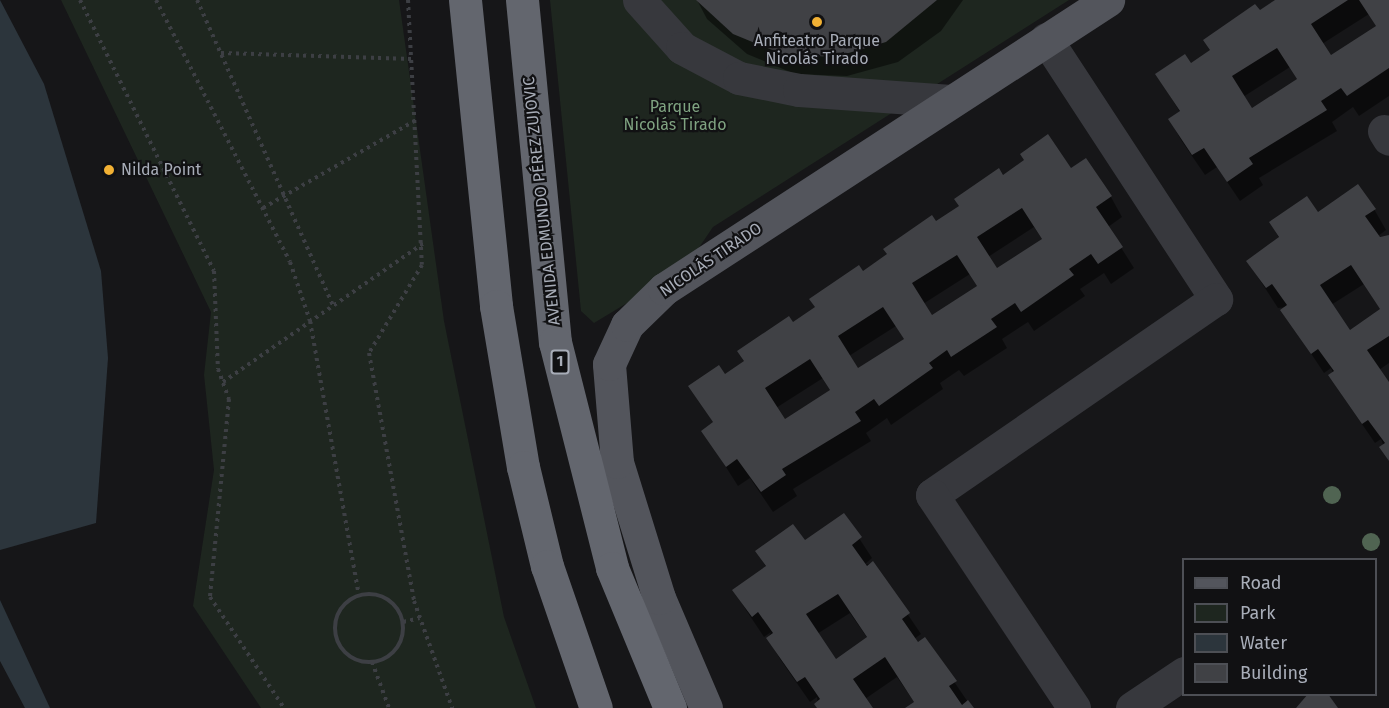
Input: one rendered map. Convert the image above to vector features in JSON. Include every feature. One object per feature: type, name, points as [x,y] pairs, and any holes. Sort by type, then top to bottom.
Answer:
[{"type":"highway","points":[[465,0],[496,306],[523,467],[547,566],[596,708]]},
{"type":"highway","name":"AVENIDA EDMUNDO PÉREZ ZUJOVIC","points":[[522,0],[555,342],[612,568],[670,708]]},
{"type":"main road","name":"NICOLÁS TIRADO","points":[[706,708],[659,598],[617,462],[609,364],[627,325],[664,289],[1108,0]]},
{"type":"lane","points":[[639,0],[682,48],[739,78],[799,90],[951,101]]},
{"type":"lane","points":[[1046,39],[1216,299],[932,495],[1074,708]]},
{"type":"lane","points":[[1132,708],[1182,674]]},
{"type":"path","points":[[80,0],[214,271],[223,382],[229,399],[210,597],[284,708]]},
{"type":"path","points":[[156,0],[262,208],[310,321],[359,596]]},
{"type":"path","points":[[197,0],[333,306]]},
{"type":"path","points":[[408,0],[424,243],[422,265],[369,353],[397,526],[420,618],[452,708]]},
{"type":"path","points":[[221,53],[412,59]]},
{"type":"path","points":[[262,208],[416,120]]},
{"type":"path","points":[[223,382],[424,243]]},
{"type":"path","points":[[359,596],[392,602],[403,622],[399,644],[372,662],[350,657],[336,640],[340,608],[359,596]]},
{"type":"path","points":[[403,622],[420,618]]},
{"type":"path","points":[[372,662],[389,708]]},
{"type":"green space","points":[[61,0],[399,0],[444,321],[504,617],[536,708],[261,708],[193,606],[214,470],[204,375],[211,312]]},
{"type":"green space","name":"Parque Nicolás Tirado","points":[[550,0],[1069,0],[713,227],[685,268],[594,323],[581,311]]},
{"type":"water","points":[[0,0],[44,84],[101,271],[108,358],[96,523],[0,550]]},
{"type":"water","points":[[0,600],[50,708],[25,708],[0,661]]},
{"type":"building","name":"Anfiteatro Parque Nicolás Tirado","points":[[696,0],[937,0],[886,42],[835,57],[782,54],[733,34]]},
{"type":"building","points":[[1275,0],[1348,0],[1311,24],[1331,55],[1376,26],[1359,0],[1389,0],[1389,68],[1347,96],[1341,88],[1321,101],[1327,110],[1249,158],[1253,164],[1227,182],[1204,148],[1192,155],[1168,119],[1180,111],[1155,74],[1185,54],[1191,63],[1210,50],[1203,40],[1255,4],[1260,10]],"holes":[[[1277,48],[1297,79],[1252,108],[1232,76]]]},
{"type":"building","points":[[1048,134],[1071,168],[1086,158],[1112,196],[1096,207],[1123,247],[1098,264],[1091,254],[1069,269],[1074,275],[1021,312],[1015,303],[991,319],[997,327],[951,357],[947,350],[929,363],[933,368],[879,406],[874,399],[855,412],[861,421],[782,469],[786,475],[761,492],[737,459],[726,467],[701,431],[713,422],[688,386],[719,365],[725,374],[744,361],[737,351],[789,316],[793,322],[815,307],[809,299],[859,265],[863,271],[887,254],[883,249],[932,215],[936,221],[959,206],[954,199],[999,168],[1003,175],[1024,160],[1020,154]],"holes":[[[1022,208],[1042,239],[997,268],[977,237]],[[957,255],[977,286],[932,315],[912,283]],[[883,307],[904,339],[858,368],[838,336]],[[810,359],[830,390],[785,419],[765,388]]]},
{"type":"building","points":[[1358,184],[1376,209],[1365,216],[1380,237],[1389,235],[1389,336],[1367,350],[1389,382],[1389,461],[1379,447],[1385,443],[1368,420],[1362,424],[1328,375],[1334,371],[1318,349],[1311,354],[1280,310],[1287,305],[1272,284],[1266,288],[1246,261],[1279,237],[1269,222],[1307,196],[1318,212]],"holes":[[[1351,265],[1380,309],[1350,330],[1320,285]]]},
{"type":"building","points":[[844,513],[862,537],[852,545],[867,566],[873,561],[910,613],[902,619],[918,642],[925,637],[957,681],[949,686],[962,705],[968,700],[974,708],[905,708],[914,702],[885,657],[853,679],[873,708],[817,708],[814,704],[820,699],[805,677],[797,682],[766,638],[773,633],[758,612],[752,617],[732,590],[766,566],[755,551],[793,524],[805,540]],"holes":[[[838,594],[867,637],[836,659],[806,614]]]},
{"type":"building","points":[[1306,696],[1329,696],[1338,708],[1296,708]]},
{"type":"place","name":"Anfiteatro Parque Nicolás Tirado","points":[[817,22]]},
{"type":"place","name":"Nilda Point","points":[[109,170]]}]
